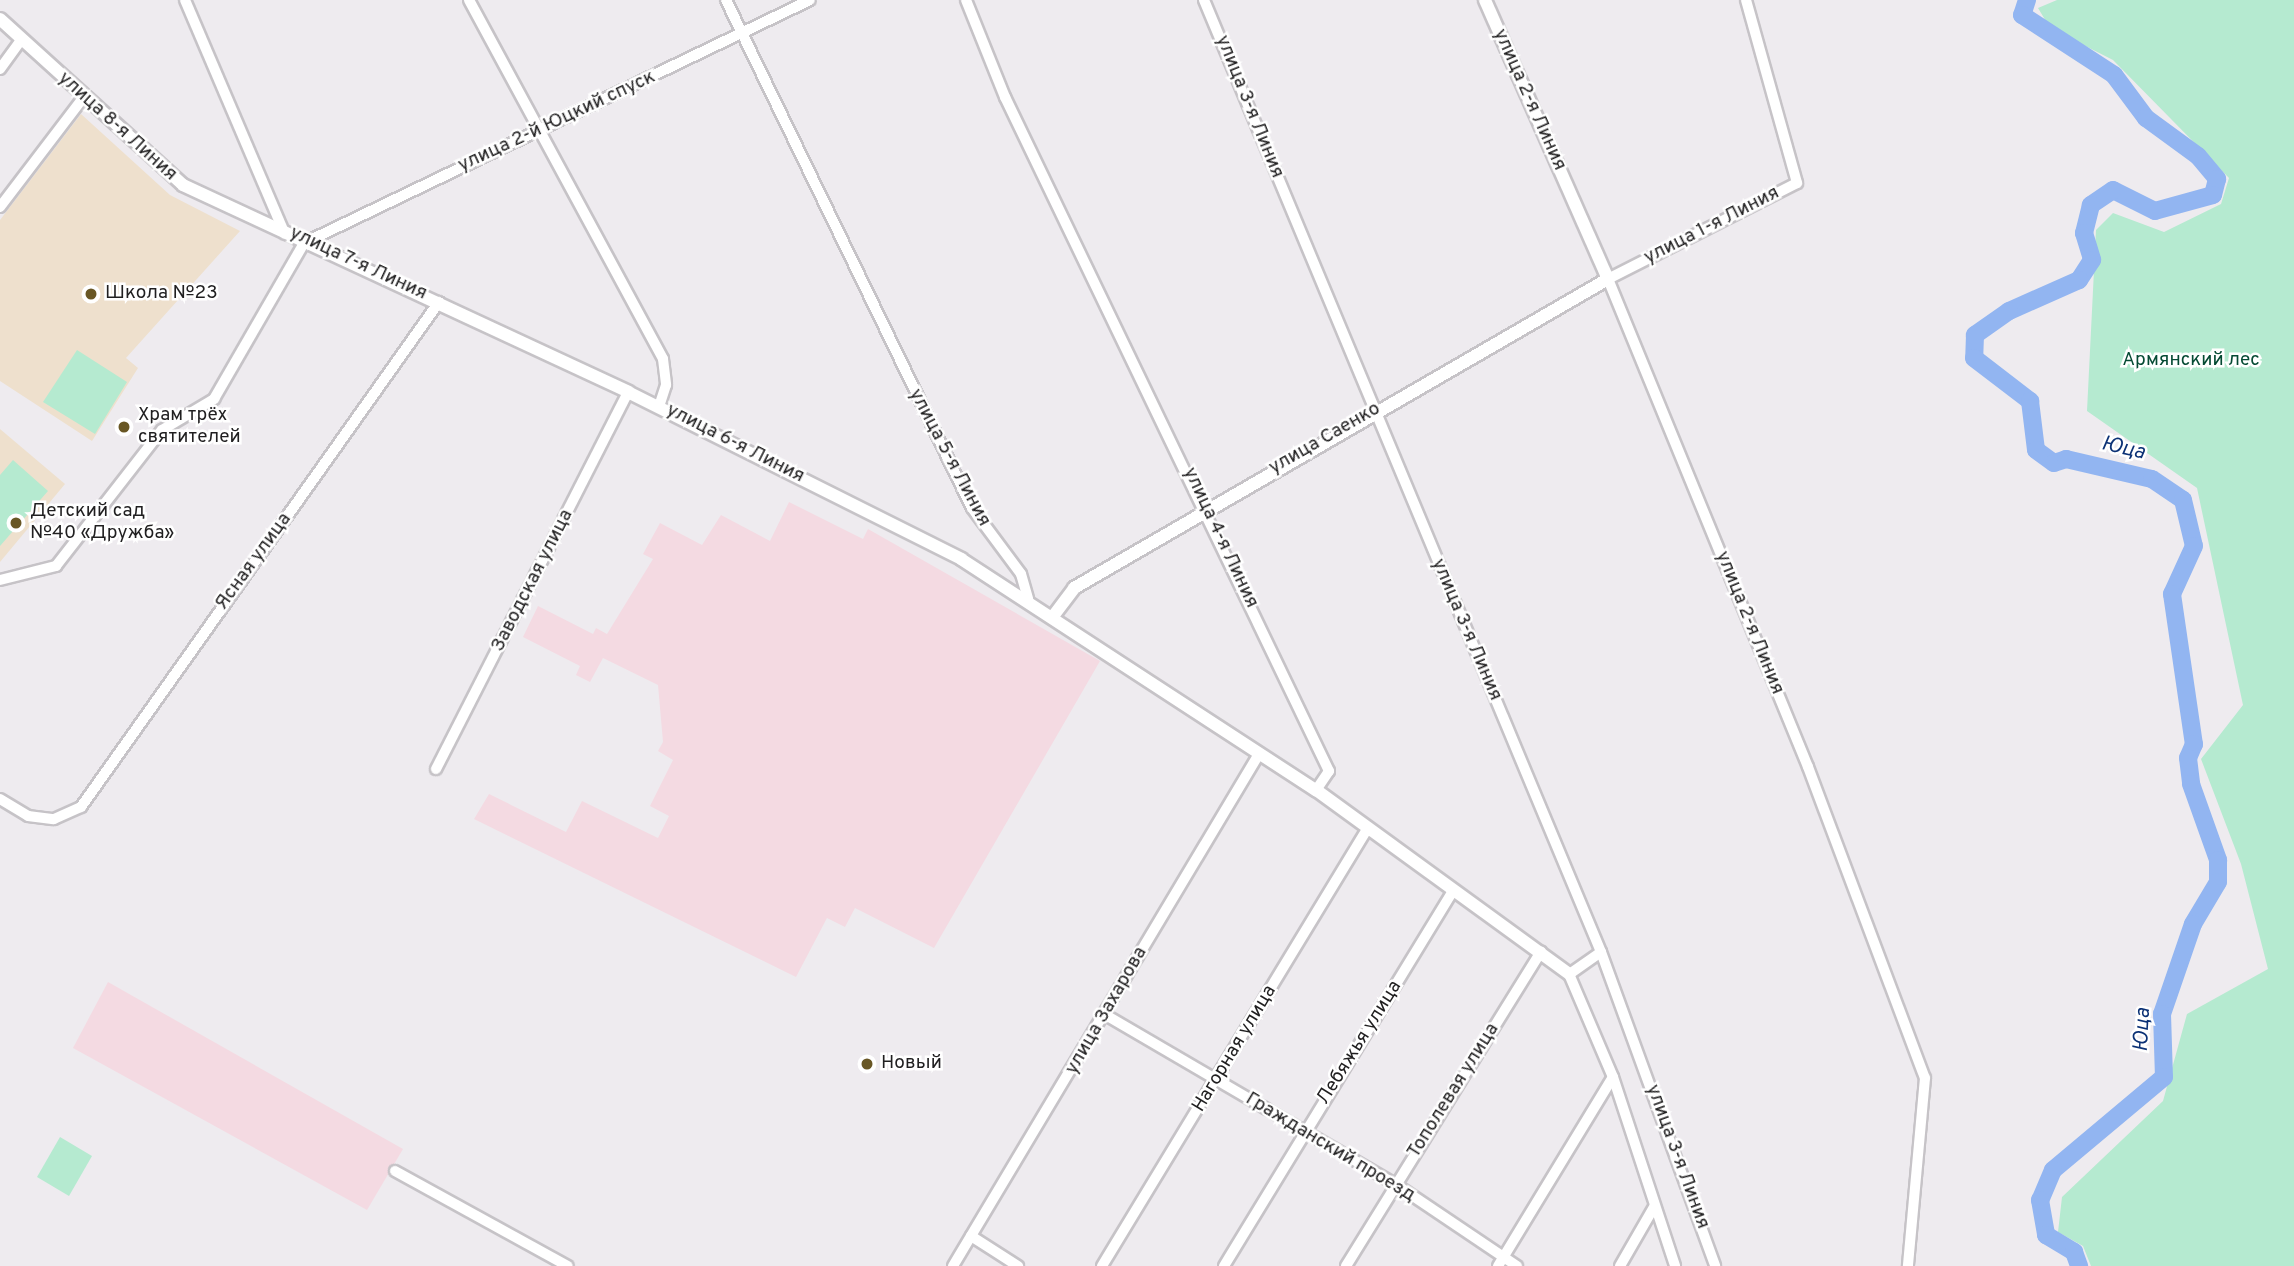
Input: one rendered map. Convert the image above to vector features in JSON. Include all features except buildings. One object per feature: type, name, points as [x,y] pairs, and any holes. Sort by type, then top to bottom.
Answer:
[{"type":"street","name":"улица 7-я Линия","points":[[186,0],[285,234],[439,302],[659,407]]},
{"type":"street","name":"улица 6-я Линия","points":[[469,0],[663,359],[666,385],[659,407],[961,559],[1028,599]]},
{"type":"street","name":"улица 5-я Линия","points":[[726,0],[972,508],[1021,574],[1028,599]]},
{"type":"street","name":"улица 2-й Юцкий спуск","points":[[304,243],[539,129],[743,35],[810,0]]},
{"type":"street","name":"улица 4-я Линия","points":[[966,0],[1005,97],[1206,509],[1329,771],[1315,790]]},
{"type":"street","name":"улица 3-я Линия","points":[[1204,0],[1601,952],[1715,1266]]},
{"type":"street","name":"улица 2-я Линия","points":[[1486,0],[1608,279],[1808,767],[1925,1078],[1908,1266]]},
{"type":"street","name":"улица 1-я Линия","points":[[1608,279],[1797,183],[1746,0]]},
{"type":"street","name":"улица 8-я Линия","points":[[0,19],[83,98],[183,185],[285,234]]},
{"type":"street","points":[[0,69],[21,40]]},
{"type":"street","points":[[0,207],[83,98]]},
{"type":"street","points":[[0,580],[56,566],[162,430],[214,399],[304,243]]},
{"type":"street","name":"улица Саенко","points":[[1054,615],[1074,587],[1374,410],[1608,279]]},
{"type":"street","name":"Ясная улица","points":[[0,799],[28,816],[65,819],[81,807],[439,302]]},
{"type":"street","name":"Заводская улица","points":[[436,769],[628,392]]},
{"type":"street","points":[[1028,599],[1315,790],[1366,831],[1452,893],[1541,951],[1569,974],[1601,952]]},
{"type":"street","name":"улица Захарова","points":[[953,1266],[1259,754]]},
{"type":"street","name":"Нагорная улица","points":[[1102,1266],[1366,831]]},
{"type":"street","name":"Лебяжья улица","points":[[1224,1266],[1452,893]]},
{"type":"street","name":"Тополевая улица","points":[[1346,1266],[1541,951]]},
{"type":"street","name":"улица 3-я Линия","points":[[1569,974],[1612,1077],[1675,1266]]},
{"type":"street","name":"Гражданский проезд","points":[[1104,1014],[1395,1185],[1501,1262],[1517,1266]]},
{"type":"street","points":[[1501,1262],[1612,1077]]},
{"type":"street","points":[[395,1171],[568,1266]]},
{"type":"street","points":[[1620,1266],[1654,1207]]},
{"type":"street","points":[[971,1236],[1018,1266]]},
{"type":"shaded area","name":"Школа №23","points":[[81,114],[170,195],[240,231],[126,358],[138,368],[92,441],[0,381],[0,220]]},
{"type":"shaded area","name":"Детский сад №40 «Дружба»","points":[[0,429],[65,484],[0,562]]},
{"type":"shaded area","points":[[789,502],[863,539],[868,529],[1100,661],[934,948],[855,908],[845,927],[827,918],[796,977],[474,819],[489,794],[566,832],[582,801],[658,838],[669,816],[650,806],[673,760],[658,751],[663,742],[658,685],[603,658],[590,682],[576,675],[580,666],[523,637],[538,606],[593,634],[596,628],[607,634],[653,559],[643,554],[660,523],[702,545],[721,515],[770,541]]},
{"type":"shaded area","points":[[108,982],[403,1149],[367,1210],[73,1048]]},
{"type":"green space","name":"Армянский лес","points":[[2057,0],[2294,0],[2294,1266],[2091,1266],[2083,1246],[2058,1232],[2062,1197],[2163,1101],[2187,1014],[2268,969],[2241,864],[2201,759],[2243,705],[2197,488],[2087,411],[2096,230],[2113,213],[2164,232],[2221,204],[2229,178],[2113,60],[2050,28],[2038,8]]},
{"type":"green space","points":[[77,350],[127,382],[95,434],[43,402]]},
{"type":"green space","points":[[13,460],[48,491],[0,546],[0,475]]},
{"type":"green space","points":[[60,1137],[92,1156],[69,1196],[37,1177]]},
{"type":"waterway","name":"Юца","points":[[2027,0],[2022,15],[2114,75],[2146,118],[2198,156],[2217,179],[2213,195],[2155,211],[2113,190],[2091,205],[2084,233],[2092,260],[2079,280],[2009,311],[1975,335],[1974,358],[2030,401],[2036,450],[2054,463],[2066,459],[2152,479],[2183,500],[2194,546],[2172,594],[2194,744],[2188,758],[2191,784],[2218,860],[2218,882],[2193,924],[2162,1014],[2164,1077],[2053,1170],[2040,1200],[2046,1235],[2074,1252],[2079,1266]]},
{"type":"place","name":"Школа №23","points":[[91,294]]},
{"type":"place","name":"Храм трёх святителей","points":[[124,427]]},
{"type":"place","name":"Детский сад №40 «Дружба»","points":[[16,523]]},
{"type":"place","name":"Новый","points":[[867,1064]]}]
